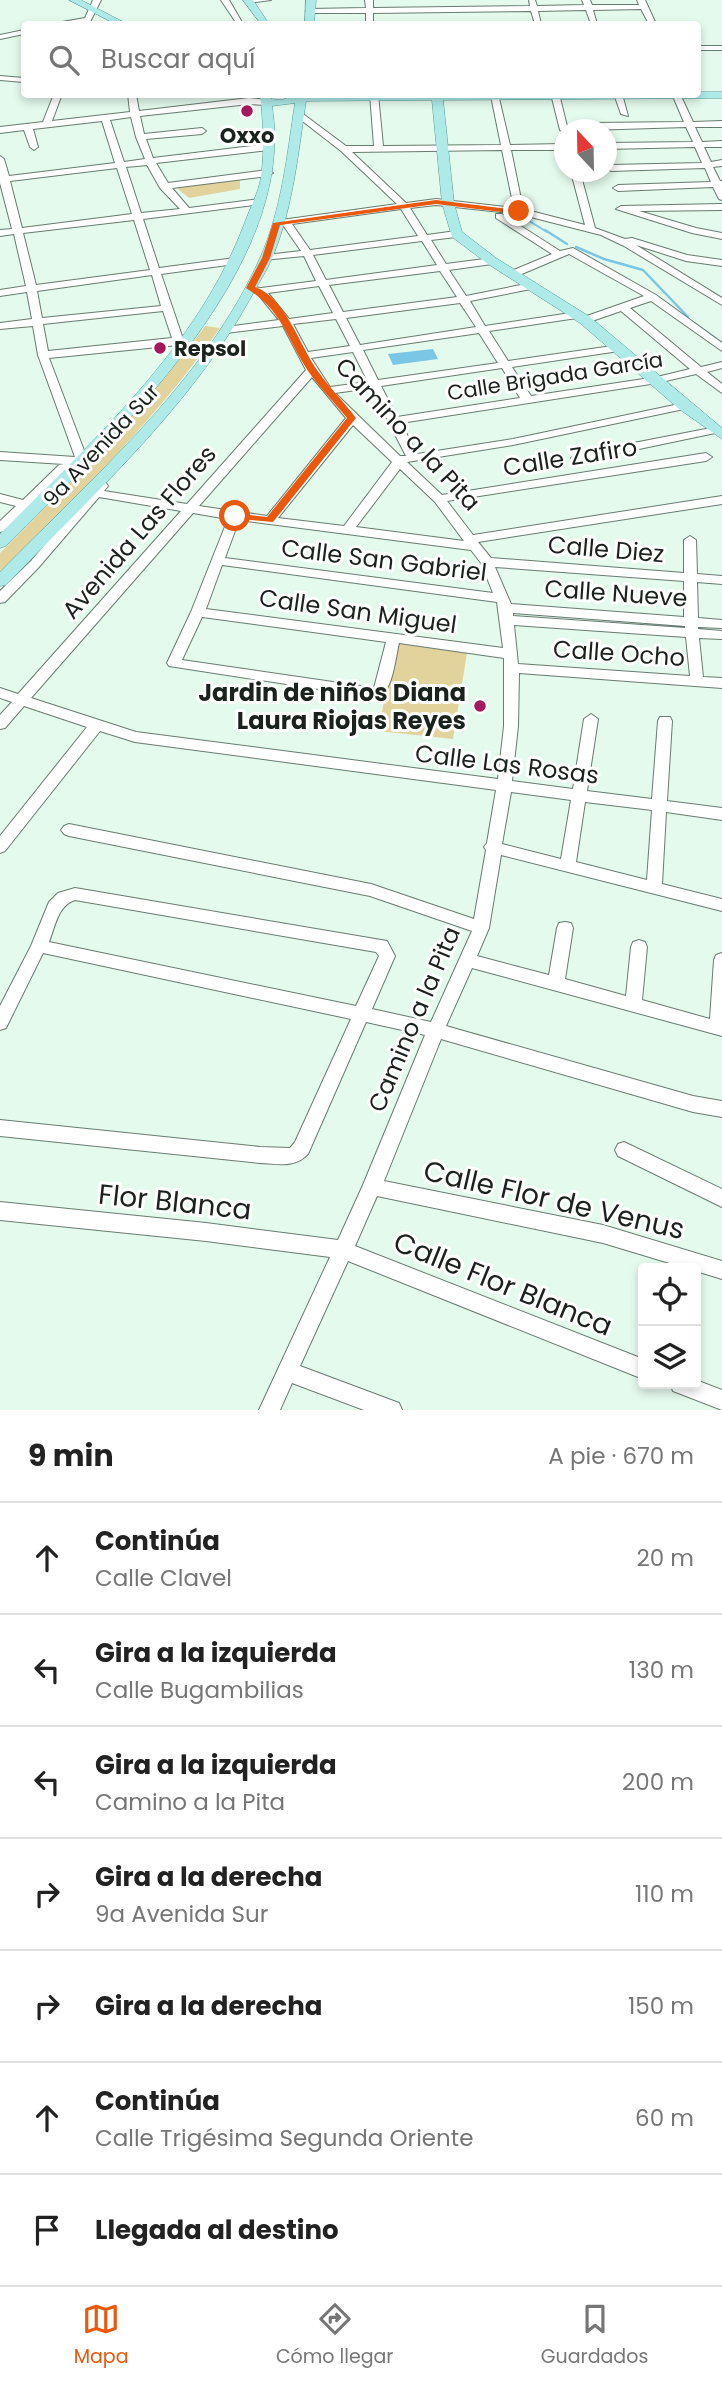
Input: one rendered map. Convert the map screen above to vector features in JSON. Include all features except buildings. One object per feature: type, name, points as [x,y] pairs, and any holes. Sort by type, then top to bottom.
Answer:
[{"type":"main road","points":[[74,0],[89,19]]},
{"type":"main road","points":[[248,1],[263,21]]},
{"type":"main road","points":[[701,95],[722,95]]},
{"type":"main road","points":[[0,543],[136,404],[212,302],[235,261],[268,173],[269,119],[265,98]]},
{"type":"main road","points":[[270,98],[282,103],[295,98]]},
{"type":"main road","name":"9a Avenida Sur","points":[[0,581],[126,453],[188,381],[256,290],[266,258],[282,224],[300,116],[300,98]]},
{"type":"main road","points":[[436,98],[448,203],[456,234],[492,261],[581,317],[712,430],[722,447]]},
{"type":"street","points":[[89,19],[97,0]]},
{"type":"street","points":[[225,0],[238,21]]},
{"type":"street","points":[[248,1],[267,0]]},
{"type":"street","points":[[369,0],[370,21]]},
{"type":"street","points":[[419,0],[422,13]]},
{"type":"street","points":[[311,6],[422,13],[533,4],[643,4],[651,21]]},
{"type":"street","points":[[533,4],[537,21]]},
{"type":"street","points":[[587,4],[593,21]]},
{"type":"street","points":[[0,37],[21,33]]},
{"type":"street","points":[[701,48],[720,48],[722,58]]},
{"type":"street","points":[[0,78],[21,80]]},
{"type":"street","points":[[46,125],[56,98]]},
{"type":"street","points":[[132,98],[134,115],[148,162],[163,186],[186,210]]},
{"type":"street","points":[[0,130],[106,119],[259,98]]},
{"type":"street","points":[[374,98],[379,149]]},
{"type":"street","points":[[495,98],[519,211]]},
{"type":"street","points":[[556,98],[562,119]]},
{"type":"street","points":[[619,98],[625,114]]},
{"type":"street","points":[[677,98],[697,144],[720,185],[722,197]]},
{"type":"street","points":[[300,116],[344,149],[404,206],[527,401]]},
{"type":"street","points":[[43,355],[181,342],[135,216],[106,119]]},
{"type":"street","points":[[617,127],[722,124]]},
{"type":"street","points":[[28,127],[34,147]]},
{"type":"street","points":[[140,137],[202,131]]},
{"type":"street","points":[[617,146],[722,144]]},
{"type":"street","points":[[3,179],[268,147]]},
{"type":"street","points":[[344,149],[554,147]]},
{"type":"street","points":[[0,159],[32,289],[43,355],[82,461]]},
{"type":"street","points":[[617,168],[722,163]]},
{"type":"street","points":[[163,186],[268,173]]},
{"type":"street","points":[[579,182],[591,230]]},
{"type":"street","points":[[604,233],[616,222],[624,209],[616,182]]},
{"type":"street","points":[[618,188],[720,185]]},
{"type":"street","points":[[0,233],[259,202]]},
{"type":"street","points":[[282,224],[404,206],[448,203],[519,211],[686,258],[722,263]]},
{"type":"street","points":[[624,209],[722,207]]},
{"type":"street","points":[[624,209],[670,225],[722,236]]},
{"type":"street","points":[[499,216],[652,297],[722,348]]},
{"type":"street","points":[[282,224],[307,253],[393,421],[406,459]]},
{"type":"street","points":[[604,233],[627,244],[722,302]]},
{"type":"street","points":[[266,258],[456,234]]},
{"type":"street","points":[[513,274],[565,252]]},
{"type":"street","points":[[0,293],[235,261]]},
{"type":"street","points":[[256,290],[492,261]]},
{"type":"street","points":[[226,330],[464,299],[531,286]]},
{"type":"street","name":"Camino a la Pita","points":[[256,290],[286,323],[327,391],[352,418],[406,459],[487,562],[505,609],[512,661],[511,726],[505,788],[492,847],[481,928],[372,1187],[269,1410]]},
{"type":"street","points":[[305,356],[581,317],[652,297]]},
{"type":"street","points":[[622,307],[722,390]]},
{"type":"street","points":[[0,326],[167,308]]},
{"type":"street","points":[[327,391],[619,348]]},
{"type":"street","name":"Calle Brigada García","points":[[393,421],[657,380],[722,365]]},
{"type":"street","name":"Avenida Las Flores","points":[[0,724],[312,370]]},
{"type":"street","points":[[347,531],[406,459],[513,442],[684,406]]},
{"type":"street","points":[[270,520],[352,418]]},
{"type":"street","points":[[577,458],[712,430]]},
{"type":"street","points":[[0,599],[96,493],[126,453]]},
{"type":"street","points":[[0,456],[82,461]]},
{"type":"street","name":"Calle Zafiro","points":[[439,499],[706,457]]},
{"type":"street","points":[[0,528],[63,468],[82,461]]},
{"type":"street","points":[[96,493],[347,531],[472,542],[722,500]]},
{"type":"street","points":[[0,498],[25,504]]},
{"type":"street","points":[[235,516],[198,612],[174,663],[377,693],[393,639]]},
{"type":"street","points":[[690,540],[691,628],[697,681]]},
{"type":"street","name":"Calle San Gabriel","points":[[219,561],[505,609]]},
{"type":"street","name":"Calle Diez","points":[[487,562],[722,580]]},
{"type":"street","name":"Calle Nueve","points":[[505,609],[691,628],[722,635]]},
{"type":"street","name":"Calle San Miguel","points":[[198,612],[393,639],[512,661]]},
{"type":"street","name":"Calle Nueve","points":[[691,628],[722,624]]},
{"type":"street","name":"Calle Ocho","points":[[512,661],[722,683]]},
{"type":"street","name":"Calle Las Rosas","points":[[0,693],[135,737],[505,788],[722,814]]},
{"type":"street","points":[[568,865],[591,719]]},
{"type":"street","points":[[654,887],[665,721]]},
{"type":"street","points":[[0,847],[97,724]]},
{"type":"street","points":[[69,830],[371,890],[481,928]]},
{"type":"street","points":[[492,847],[722,905]]},
{"type":"street","points":[[0,1023],[39,946],[55,906],[64,897],[75,894],[381,946],[387,956],[302,1148],[293,1156],[270,1156],[0,1128]]},
{"type":"street","points":[[556,984],[565,928]]},
{"type":"street","points":[[39,946],[436,1030],[693,1104],[722,1109]]},
{"type":"street","points":[[634,1005],[639,947]]},
{"type":"street","points":[[468,960],[720,1029],[721,960]]},
{"type":"street","points":[[624,1150],[722,1198]]},
{"type":"street","name":"Calle Flor de Venus","points":[[372,1187],[603,1234],[722,1270]]},
{"type":"street","name":"Flor Blanca","points":[[0,1211],[206,1232],[343,1250]]},
{"type":"street","name":"Calle Flor Blanca","points":[[343,1250],[638,1367]]},
{"type":"street","points":[[288,1371],[392,1410]]},
{"type":"street","points":[[693,1389],[722,1400]]},
{"type":"shaded area","points":[[240,179],[240,189],[189,198],[177,188]]},
{"type":"shaded area","points":[[205,326],[220,328],[170,394],[115,456],[0,575],[0,553],[133,415]]},
{"type":"shaded area","points":[[396,643],[467,653],[453,739],[378,731]]},
{"type":"water","points":[[433,349],[438,359],[393,365],[388,354]]},
{"type":"waterway","points":[[526,219],[547,232]]},
{"type":"waterway","points":[[545,230],[567,244]]},
{"type":"waterway","points":[[576,247],[604,259],[643,270],[688,317]]},
{"type":"waterway","points":[[694,323],[722,343]]},
{"type":"place","name":"Oxxo","points":[[247,111]]},
{"type":"place","name":"Repsol","points":[[160,348]]},
{"type":"place","name":"Jardin de niños Diana Laura Riojas Reyes","points":[[480,706]]},
{"type":"route","points":[[235,516],[270,520],[352,418],[312,370],[286,323],[261,291],[251,288],[266,258],[277,223],[288,224],[436,202],[519,211]]}]
